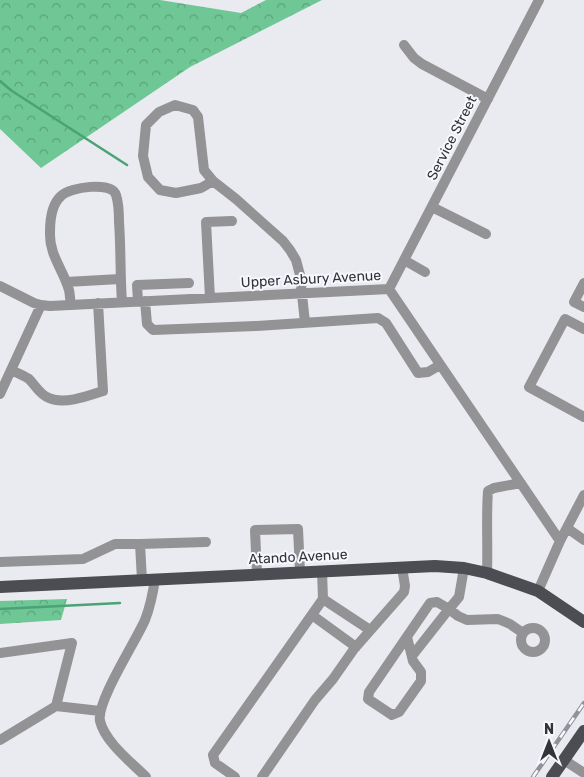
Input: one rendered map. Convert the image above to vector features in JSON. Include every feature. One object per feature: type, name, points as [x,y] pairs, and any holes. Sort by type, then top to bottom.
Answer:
[{"type":"main road","name":"Atando Avenue","points":[[0,587],[435,566],[464,568],[487,573],[538,591],[584,622]]},
{"type":"main road","points":[[552,777],[584,731]]},
{"type":"street","name":"Service Street","points":[[389,289],[539,0]]},
{"type":"street","points":[[404,45],[414,58],[422,64],[488,99]]},
{"type":"street","points":[[213,181],[201,188],[176,193],[160,190],[148,178],[143,156],[146,125],[159,112],[175,106],[193,110],[198,117],[204,170],[213,181],[236,198],[290,250],[299,269],[305,323]]},
{"type":"street","points":[[71,305],[69,290],[51,245],[52,212],[60,197],[66,193],[75,189],[91,188],[108,187],[116,193],[122,302]]},
{"type":"street","points":[[432,207],[486,234]]},
{"type":"street","points":[[210,298],[206,222],[232,221]]},
{"type":"street","points":[[404,260],[425,272]]},
{"type":"street","points":[[66,282],[120,279]]},
{"type":"street","points":[[189,283],[138,285],[147,324],[154,330],[378,318],[386,323],[418,373],[428,372],[440,365]]},
{"type":"street","points":[[584,283],[574,302],[584,308]]},
{"type":"street","name":"Upper Asbury Avenue","points":[[0,286],[40,305],[389,289],[560,541]]},
{"type":"street","points":[[11,370],[30,380],[48,398],[69,400],[103,392],[98,303]]},
{"type":"street","points":[[0,394],[40,305]]},
{"type":"street","points":[[584,329],[565,319],[529,387],[584,417]]},
{"type":"street","points":[[487,573],[488,491],[494,488],[521,483]]},
{"type":"street","points":[[538,591],[560,541],[584,496]]},
{"type":"street","points":[[567,528],[584,540]]},
{"type":"street","points":[[257,574],[255,530],[298,529],[300,572]]},
{"type":"street","points":[[0,562],[83,560],[115,544],[206,542]]},
{"type":"street","points":[[140,544],[142,580]]},
{"type":"street","points":[[262,777],[315,700],[370,630],[404,592],[402,567]]},
{"type":"street","points":[[412,656],[459,597],[464,568]]},
{"type":"street","points":[[235,777],[215,763],[213,755],[323,599],[322,571]]},
{"type":"street","points":[[146,777],[118,750],[107,735],[100,721],[100,711],[144,620],[152,600],[156,579]]},
{"type":"street","points":[[323,599],[370,630]]},
{"type":"street","points":[[407,637],[413,661],[421,672],[421,681],[399,712],[392,715],[368,699],[369,692],[407,637],[430,604],[437,602],[467,620],[498,619],[510,624],[523,633]]},
{"type":"street","points":[[312,615],[356,647]]},
{"type":"street","points":[[0,653],[72,643],[56,706]]},
{"type":"street","points":[[0,740],[56,706],[100,711]]},
{"type":"street","points":[[564,760],[584,773]]},
{"type":"green space","points":[[0,0],[160,0],[241,13],[266,0],[322,0],[190,67],[41,168],[0,129]]},
{"type":"green space","points":[[67,599],[61,620],[0,624],[0,601]]},
{"type":"waterway","points":[[0,81],[12,91],[127,165]]},
{"type":"waterway","points":[[0,609],[120,603]]},
{"type":"railway","points":[[533,777],[584,703]]}]
